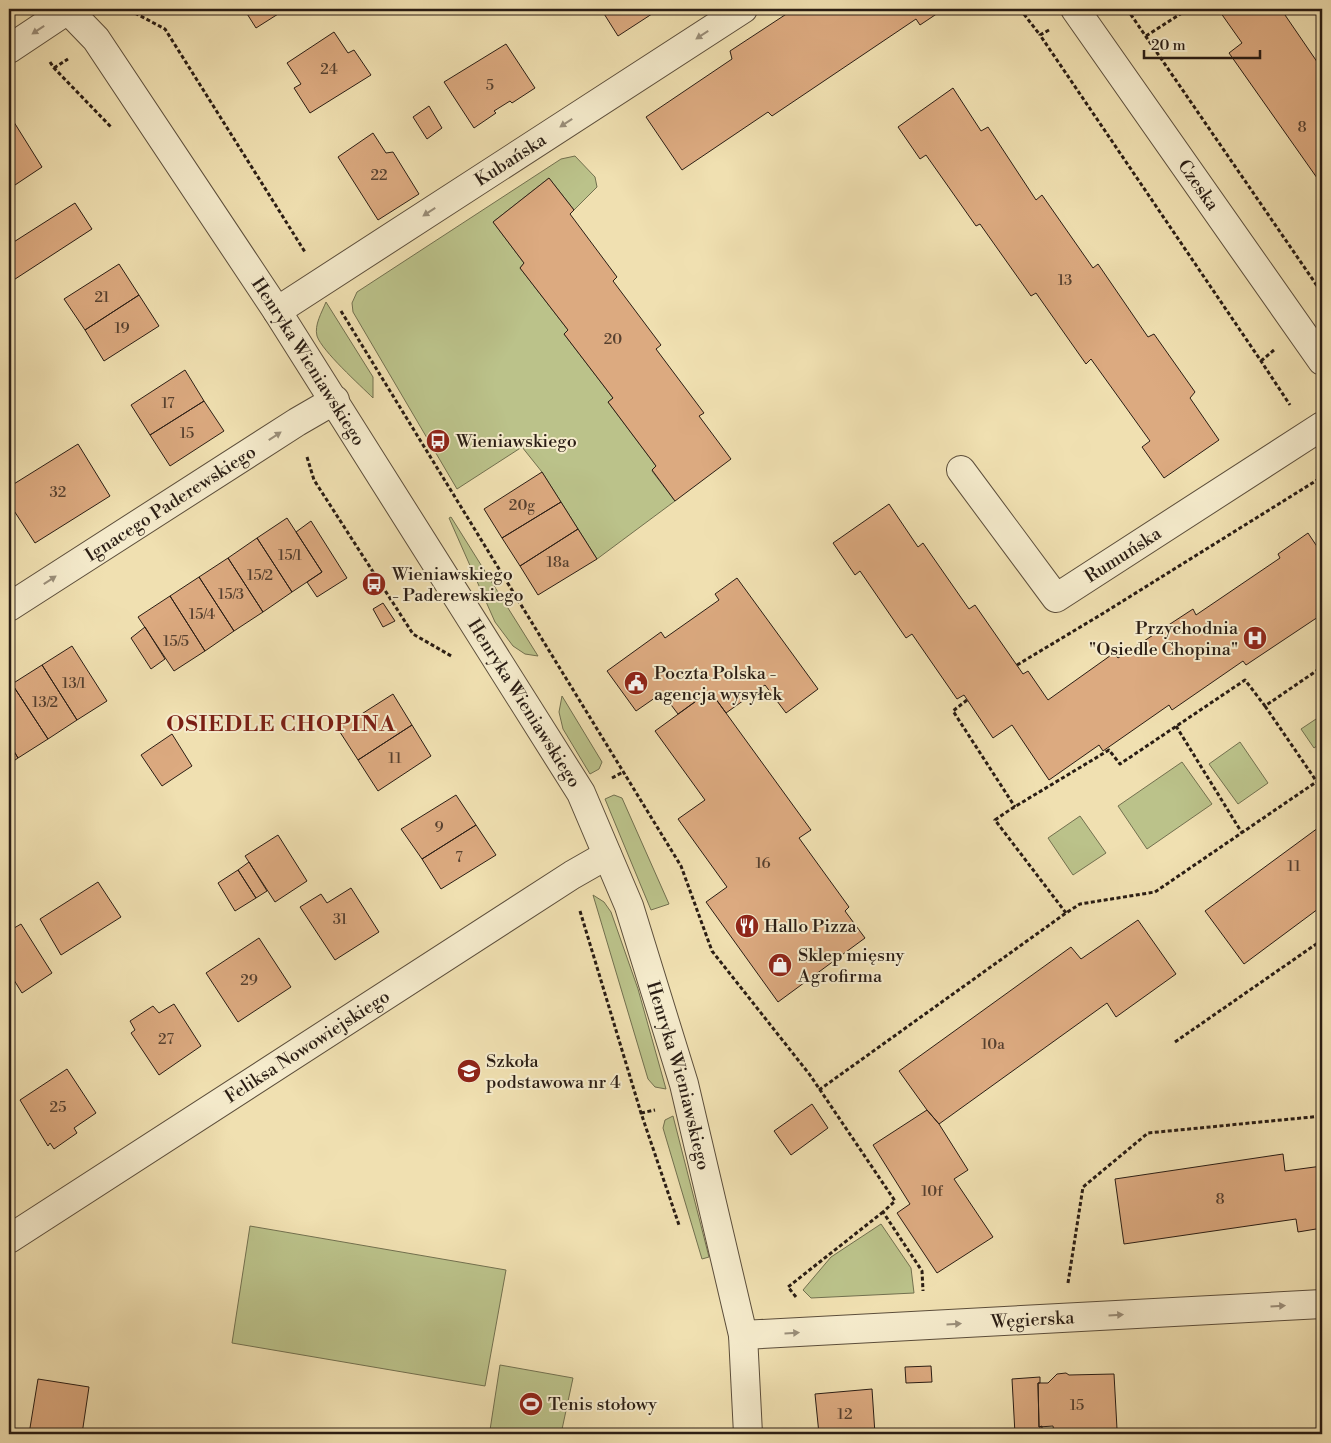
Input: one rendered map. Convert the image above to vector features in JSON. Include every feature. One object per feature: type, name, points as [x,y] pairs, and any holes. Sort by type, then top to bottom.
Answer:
[{"type":"street","points":[[18,43],[68,9]]},
{"type":"street","name":"Henryka Wieniawskiego","points":[[68,9],[96,39],[278,311],[581,793],[629,906],[684,1084],[743,1336],[748,1434]]},
{"type":"street","name":"Kubańska","points":[[278,311],[743,9]]},
{"type":"street","name":"Czeska","points":[[1076,10],[1322,361]]},
{"type":"street","name":"Ignacego Paderewskiego","points":[[9,607],[297,422],[335,400]]},
{"type":"street","name":"Rumuńska","points":[[961,470],[1056,598],[1315,431]]},
{"type":"street","name":"Feliksa Nowowiejskiego","points":[[9,1239],[572,875],[607,855]]},
{"type":"street","name":"Węgierska","points":[[743,1336],[1322,1304]]},
{"type":"path","points":[[130,9],[165,29],[323,281],[681,866],[712,951],[810,1075],[895,1201],[788,1287],[804,1308],[807,1332]]},
{"type":"path","points":[[1020,9],[1040,35],[1261,361],[1315,431]]},
{"type":"path","points":[[1127,9],[1322,293]]},
{"type":"path","points":[[1146,36],[1185,11],[1184,9]]},
{"type":"path","points":[[1040,35],[1076,10]]},
{"type":"path","points":[[18,43],[48,59],[54,68],[116,134]]},
{"type":"path","points":[[297,422],[314,480],[413,634],[456,659]]},
{"type":"path","points":[[1017,665],[1322,477]]},
{"type":"path","points":[[1264,706],[1322,667]]},
{"type":"path","points":[[1066,913],[995,820],[1109,750],[1120,764],[1245,680],[1317,782]]},
{"type":"path","points":[[967,700],[953,711],[1015,807]]},
{"type":"path","points":[[1176,726],[1242,833]]},
{"type":"path","points":[[819,1090],[1080,904],[1155,892],[1322,778]]},
{"type":"path","points":[[572,875],[578,905],[641,1113],[682,1231]]},
{"type":"path","points":[[1175,1042],[1322,940]]},
{"type":"path","points":[[1068,1283],[1082,1187],[1148,1133],[1322,1116]]},
{"type":"path","points":[[883,1212],[922,1271],[924,1299]]},
{"type":"green space","points":[[575,156],[595,177],[597,187],[574,210],[549,178],[493,222],[524,263],[520,268],[568,330],[564,334],[613,398],[608,402],[656,466],[652,471],[675,501],[597,559],[542,472],[522,447],[457,489],[353,312],[352,303],[357,292],[561,159]]},
{"type":"green space","points":[[326,302],[373,377],[373,398],[333,359],[317,336],[317,323]]},
{"type":"green space","points":[[451,517],[538,656],[525,654],[513,646],[495,622],[449,518]]},
{"type":"green space","points":[[562,696],[602,762],[599,769],[590,774],[563,729],[559,712]]},
{"type":"green space","points":[[1322,715],[1322,742],[1314,748],[1301,729]]},
{"type":"green space","points":[[1240,742],[1268,783],[1238,804],[1209,764]]},
{"type":"green space","points":[[1182,762],[1212,804],[1147,849],[1118,806]]},
{"type":"green space","points":[[614,795],[622,798],[669,904],[651,910],[605,799]]},
{"type":"green space","points":[[1080,816],[1106,853],[1073,875],[1048,838]]},
{"type":"green space","points":[[593,895],[604,902],[611,912],[638,989],[666,1089],[655,1087],[648,1079]]},
{"type":"green space","points":[[673,1116],[709,1257],[702,1259],[663,1128],[665,1120]]},
{"type":"green space","points":[[881,1224],[911,1268],[914,1293],[811,1298],[803,1290],[831,1257]]},
{"type":"green space","points":[[250,1226],[506,1270],[485,1386],[232,1343]]},
{"type":"green space","name":"Tenis stołowy","points":[[500,1365],[573,1378],[561,1434],[512,1434],[490,1430]]},
{"type":"building","points":[[244,9],[286,9],[256,28]]},
{"type":"building","points":[[601,9],[657,9],[658,10],[618,36]]},
{"type":"building","points":[[794,9],[944,9],[920,25],[916,19],[772,116],[768,112],[682,170],[646,117],[732,59],[730,51]]},
{"type":"building","points":[[1218,9],[1292,9],[1285,15],[1322,69],[1322,185],[1229,53],[1242,43]]},
{"type":"building","points":[[334,32],[348,53],[354,50],[371,75],[310,113],[294,88],[301,84],[287,63]]},
{"type":"building","points":[[506,44],[535,88],[512,103],[510,101],[494,111],[496,113],[474,128],[444,82]]},
{"type":"building","points":[[953,88],[981,131],[988,127],[1036,200],[1042,195],[1093,268],[1098,264],[1148,337],[1154,334],[1195,392],[1190,398],[1219,440],[1164,478],[1142,447],[1150,441],[1091,359],[1086,364],[1036,293],[1031,296],[980,224],[976,226],[926,155],[920,159],[898,127]]},
{"type":"building","points":[[429,106],[442,128],[427,139],[413,117]]},
{"type":"building","points":[[12,119],[42,167],[9,189],[9,121]]},
{"type":"building","points":[[373,133],[386,153],[393,152],[419,194],[378,220],[338,157]]},
{"type":"building","points":[[549,178],[574,210],[570,214],[617,277],[613,281],[661,345],[656,349],[704,413],[699,416],[731,459],[675,501],[652,470],[656,466],[608,402],[613,398],[564,334],[568,330],[520,268],[524,263],[493,222]]},
{"type":"building","points":[[75,203],[92,229],[9,283],[9,245]]},
{"type":"building","points":[[119,264],[139,295],[85,330],[64,299]]},
{"type":"building","points":[[139,295],[159,326],[104,361],[85,330]]},
{"type":"building","points":[[185,370],[204,401],[150,435],[131,405]]},
{"type":"building","points":[[204,401],[224,431],[170,466],[150,435]]},
{"type":"building","points":[[78,444],[110,496],[35,543],[9,503],[9,487]]},
{"type":"building","points":[[542,472],[561,502],[502,538],[484,509]]},
{"type":"building","points":[[561,502],[578,529],[520,566],[502,538]]},
{"type":"building","points":[[889,504],[918,547],[923,543],[969,609],[975,605],[1023,674],[1028,671],[1048,700],[1114,653],[1118,658],[1193,609],[1196,615],[1280,558],[1278,554],[1308,533],[1322,554],[1322,606],[1317,611],[1321,615],[1246,665],[1243,661],[1172,710],[1169,705],[1103,751],[1099,745],[1049,780],[1012,725],[993,738],[964,695],[957,699],[912,634],[906,638],[860,571],[855,575],[833,543]]},
{"type":"building","points":[[287,518],[322,572],[292,592],[257,538]]},
{"type":"building","points":[[311,521],[347,578],[317,597],[307,582],[322,572],[296,532]]},
{"type":"building","points":[[578,529],[597,559],[538,595],[520,566]]},
{"type":"building","points":[[257,538],[292,592],[263,612],[228,558]]},
{"type":"building","points":[[228,558],[263,612],[234,631],[199,577]]},
{"type":"building","points":[[199,577],[234,631],[205,651],[170,596]]},
{"type":"building","points":[[737,578],[818,689],[786,713],[765,685],[726,713],[710,691],[678,714],[662,693],[636,711],[607,671],[661,632],[665,638],[719,600],[715,594]]},
{"type":"building","points":[[170,596],[205,651],[174,671],[138,617]]},
{"type":"building","points":[[383,603],[395,621],[383,627],[373,609]]},
{"type":"building","points":[[145,627],[165,659],[151,669],[131,638]]},
{"type":"building","points":[[72,646],[107,701],[77,720],[42,665]]},
{"type":"building","points":[[42,665],[77,720],[48,739],[12,684]]},
{"type":"building","points":[[12,684],[48,739],[18,758],[9,743],[9,686]]},
{"type":"building","points":[[710,691],[811,830],[799,838],[849,907],[845,911],[865,938],[778,1002],[706,902],[727,887],[678,819],[705,800],[655,731]]},
{"type":"building","points":[[393,694],[412,725],[358,760],[338,729]]},
{"type":"building","points":[[412,725],[431,756],[378,791],[358,760]]},
{"type":"building","points":[[172,734],[192,766],[162,786],[141,755]]},
{"type":"building","points":[[9,743],[18,758],[9,764]]},
{"type":"building","points":[[456,795],[476,825],[422,859],[401,829]]},
{"type":"building","points":[[476,825],[496,855],[441,889],[422,859]]},
{"type":"building","points":[[1322,825],[1322,906],[1244,964],[1205,911]]},
{"type":"building","points":[[278,835],[307,881],[275,902],[245,856]]},
{"type":"building","points":[[249,862],[267,891],[256,898],[238,870]]},
{"type":"building","points":[[238,870],[256,898],[235,911],[218,883]]},
{"type":"building","points":[[98,882],[121,917],[61,955],[40,919]]},
{"type":"building","points":[[351,888],[379,932],[335,960],[300,907],[321,894],[327,903]]},
{"type":"building","points":[[1138,920],[1176,974],[1116,1017],[1107,1003],[939,1124],[899,1071],[1071,947],[1081,959]]},
{"type":"building","points":[[21,924],[52,973],[22,993],[9,972],[9,931]]},
{"type":"building","points":[[259,938],[291,987],[238,1022],[206,973]]},
{"type":"building","points":[[174,1004],[201,1046],[159,1075],[131,1033],[135,1030],[130,1021],[153,1006],[159,1013]]},
{"type":"building","points":[[67,1069],[96,1113],[74,1128],[77,1133],[54,1149],[50,1143],[48,1146],[20,1100]]},
{"type":"building","points":[[812,1104],[828,1128],[791,1155],[774,1131]]},
{"type":"building","points":[[927,1110],[939,1124],[968,1170],[954,1179],[993,1237],[937,1273],[897,1213],[910,1204],[873,1145]]},
{"type":"building","points":[[1283,1154],[1285,1171],[1322,1166],[1322,1228],[1298,1232],[1296,1219],[1124,1244],[1115,1179]]},
{"type":"building","points":[[931,1366],[932,1382],[906,1383],[905,1367]]},
{"type":"building","points":[[1066,1373],[1069,1375],[1114,1374],[1117,1429],[1054,1432],[1053,1426],[1039,1427],[1038,1383],[1048,1383],[1057,1374]]},
{"type":"building","points":[[1040,1377],[1040,1383],[1038,1383],[1039,1427],[1042,1426],[1042,1433],[1015,1434],[1012,1379]]},
{"type":"building","points":[[38,1379],[89,1387],[82,1434],[29,1434]]},
{"type":"building","points":[[872,1389],[875,1434],[819,1434],[815,1394]]},
{"type":"place","name":"Wieniawskiego","points":[[438,441]]},
{"type":"place","name":"Wieniawskiego - Paderewskiego","points":[[374,584]]},
{"type":"place","name":"Przychodnia \"Osiedle Chopina\"","points":[[1255,638]]},
{"type":"place","name":"Poczta Polska - agencja wysyłek","points":[[636,683]]},
{"type":"place","name":"Hallo Pizza","points":[[747,926]]},
{"type":"place","name":"Sklep mięsny Agrofirma","points":[[780,965]]},
{"type":"place","name":"Szkoła podstawowa nr 4","points":[[469,1071]]},
{"type":"place","name":"Tenis stołowy","points":[[531,1404]]},
{"type":"district","name":"OSIEDLE CHOPINA","points":[[281,723]]}]
